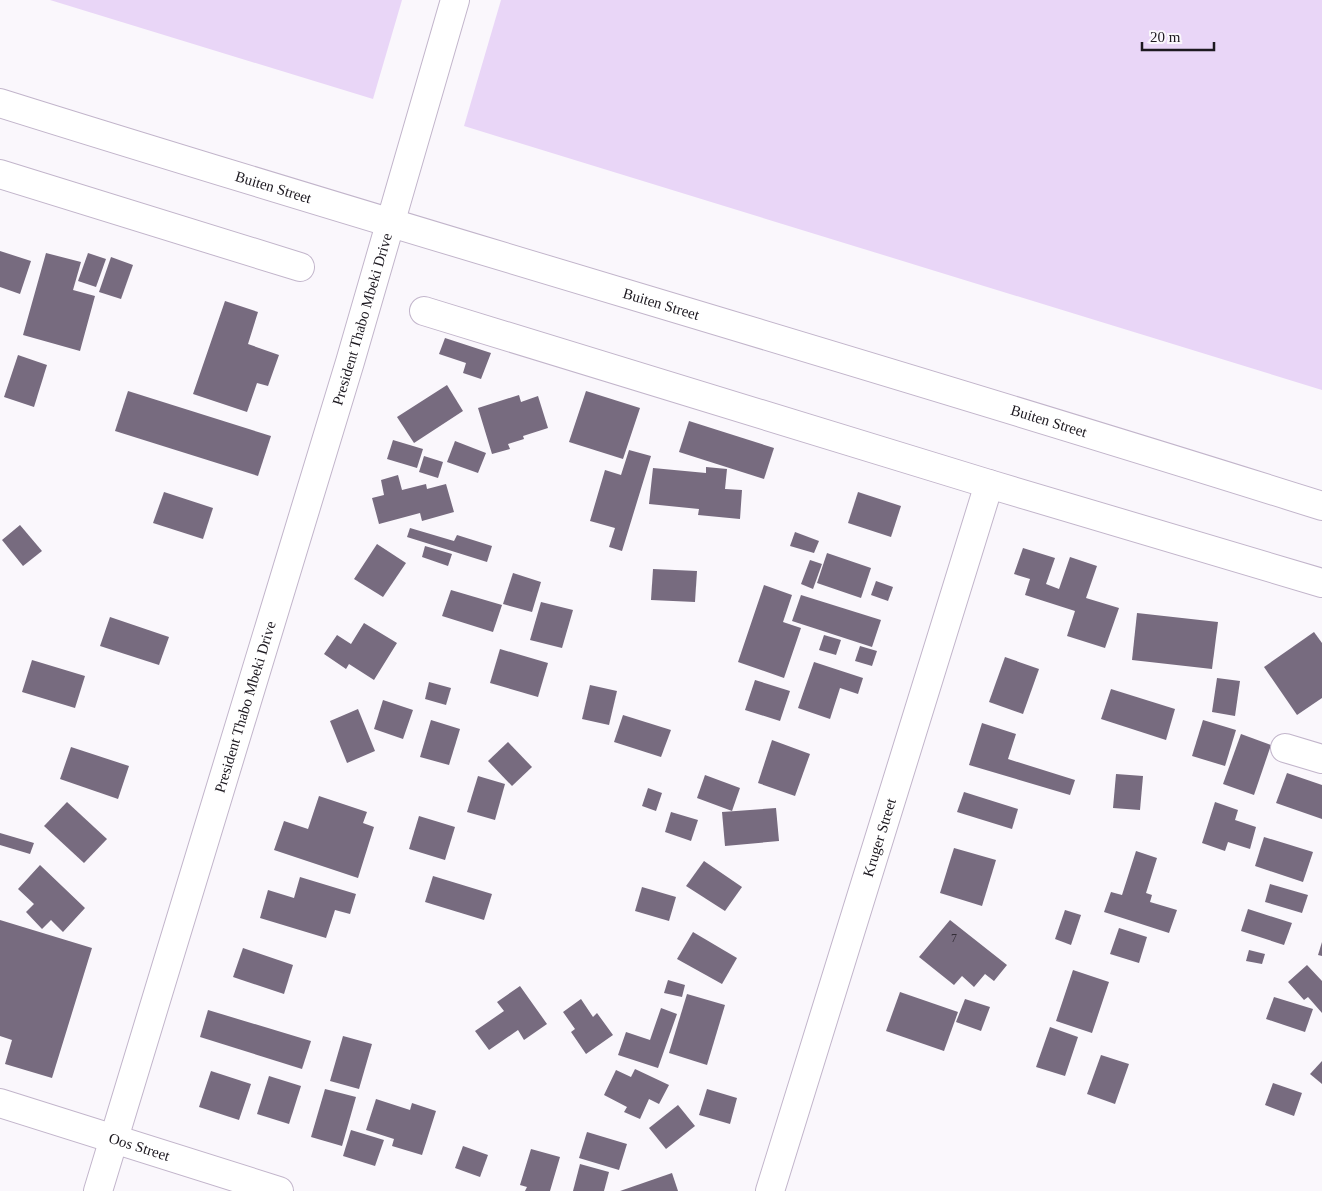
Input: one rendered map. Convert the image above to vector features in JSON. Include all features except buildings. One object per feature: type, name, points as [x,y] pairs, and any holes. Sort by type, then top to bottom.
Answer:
[{"type":"street","name":"President Thabo Mbeki Drive","points":[[98,1191],[350,362],[389,222],[455,0]]},
{"type":"street","name":"Buiten Street","points":[[0,103],[389,222],[1049,419],[1322,506]]},
{"type":"street","points":[[0,174],[300,267]]},
{"type":"street","points":[[424,311],[989,484],[1322,583]]},
{"type":"street","name":"Kruger Street","points":[[770,1191],[989,484]]},
{"type":"street","points":[[1285,748],[1322,759]]},
{"type":"street","name":"Oos Street","points":[[0,1103],[279,1191]]},
{"type":"shaded area","points":[[50,0],[402,0],[373,99]]},
{"type":"shaded area","points":[[501,0],[1322,0],[1322,390],[464,126]]}]
